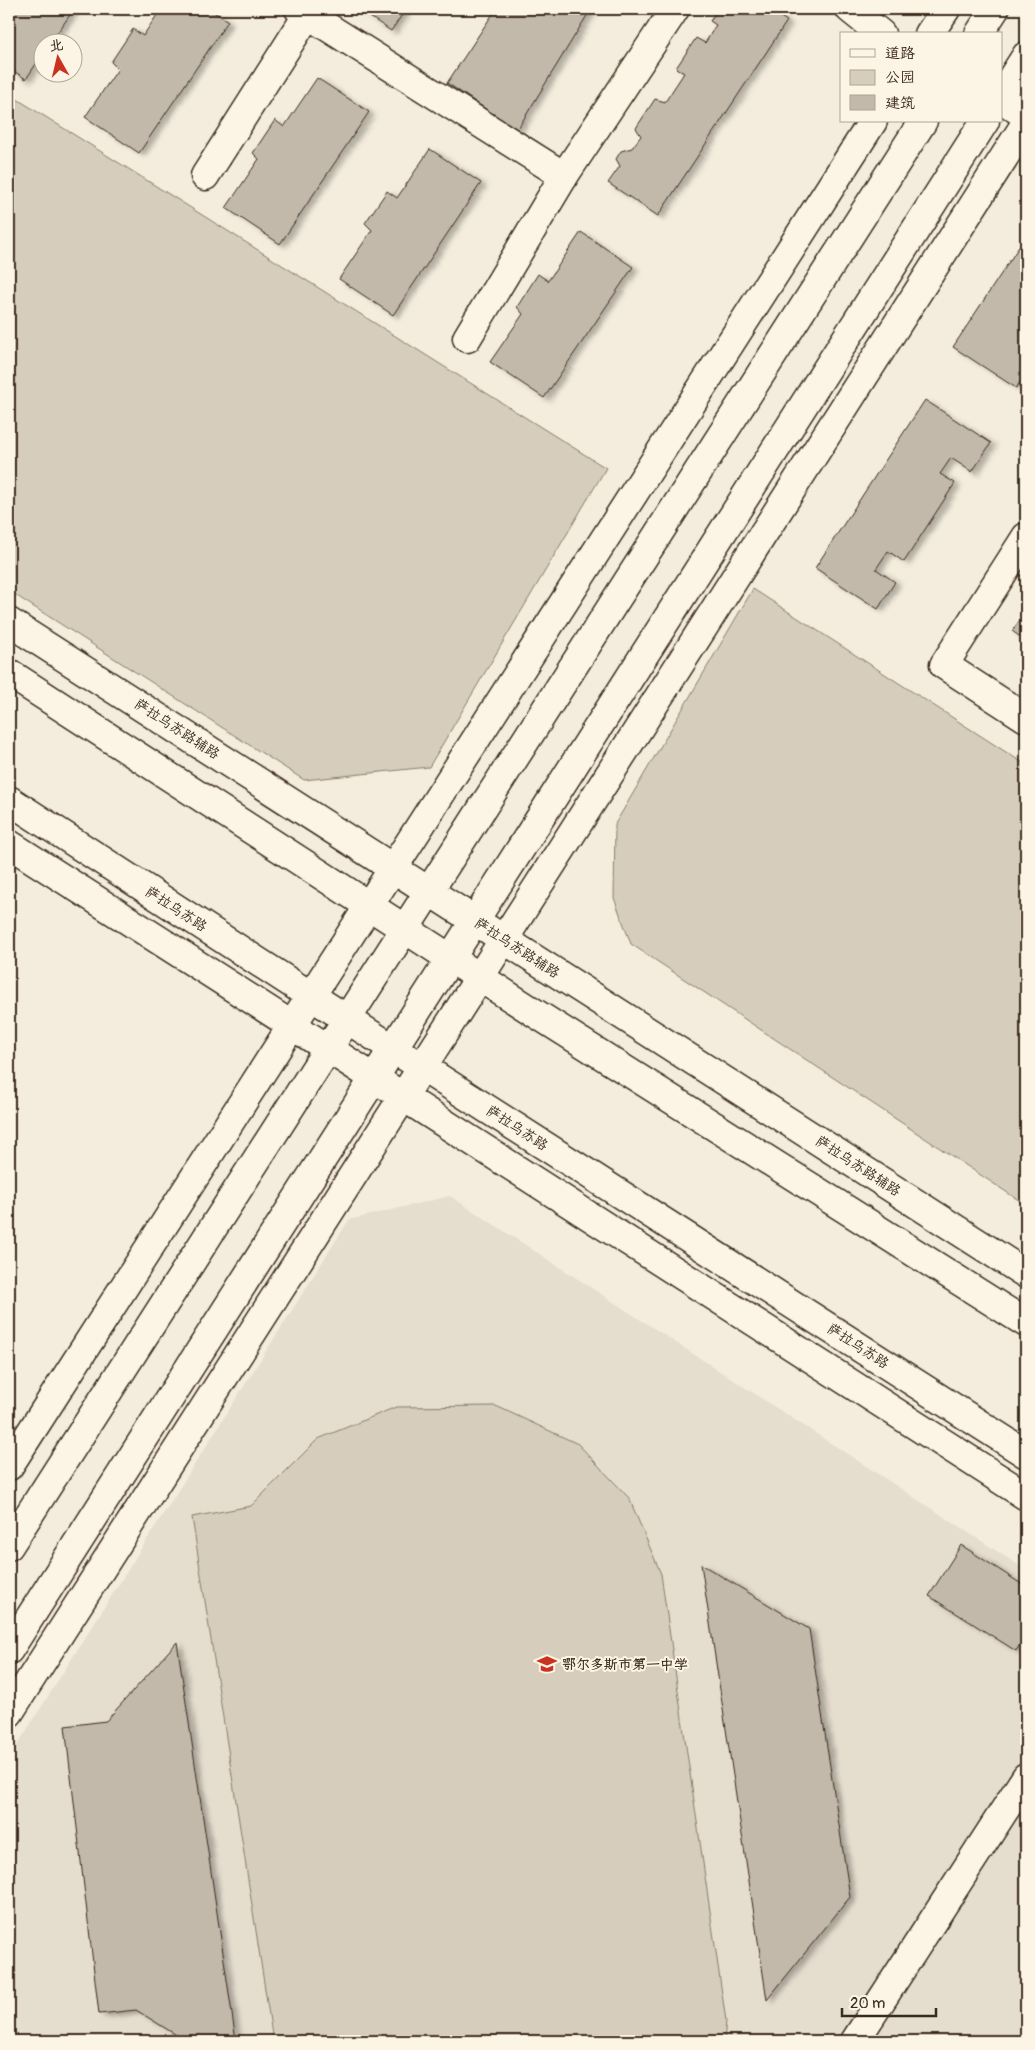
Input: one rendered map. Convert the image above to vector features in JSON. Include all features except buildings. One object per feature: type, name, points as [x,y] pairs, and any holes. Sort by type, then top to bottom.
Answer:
[{"type":"street","points":[[467,338],[564,176],[675,9]]},
{"type":"street","points":[[850,9],[879,32]]},
{"type":"street","points":[[930,32],[946,9]]},
{"type":"street","points":[[980,32],[995,9]]},
{"type":"street","points":[[205,176],[304,11],[564,176]]},
{"type":"street","points":[[1002,94],[1026,56]]},
{"type":"street","points":[[1002,97],[1026,116]]},
{"type":"street","points":[[9,1466],[872,122]]},
{"type":"street","points":[[9,1546],[922,122]]},
{"type":"street","points":[[9,1650],[984,122]]},
{"type":"street","points":[[9,1714],[1026,123]]},
{"type":"street","points":[[1026,537],[944,664],[1026,718]]},
{"type":"street","name":"萨拉乌苏路辅路","points":[[9,622],[1026,1274]]},
{"type":"street","points":[[9,673],[450,958],[1026,1323]]},
{"type":"street","name":"萨拉乌苏路","points":[[9,800],[393,1049],[1026,1454]]},
{"type":"street","points":[[9,844],[1026,1496]]},
{"type":"street","points":[[863,2038],[1026,1777]]},
{"type":"shaded area","name":"鄂尔多斯市第一中学","points":[[450,1196],[1026,1570],[1026,2041],[9,2041],[9,1758],[349,1220]]},
{"type":"green space","points":[[9,94],[606,468],[429,767],[304,780],[9,591]]},
{"type":"green space","points":[[753,589],[1026,765],[1026,1205],[631,944],[614,898],[615,824]]},
{"type":"green space","points":[[496,1406],[578,1444],[629,1498],[661,1574],[726,2021],[724,2041],[273,2041],[192,1517],[251,1506],[318,1439],[396,1407]]},
{"type":"place","name":"鄂尔多斯市第一中学","points":[[547,1664]]}]
